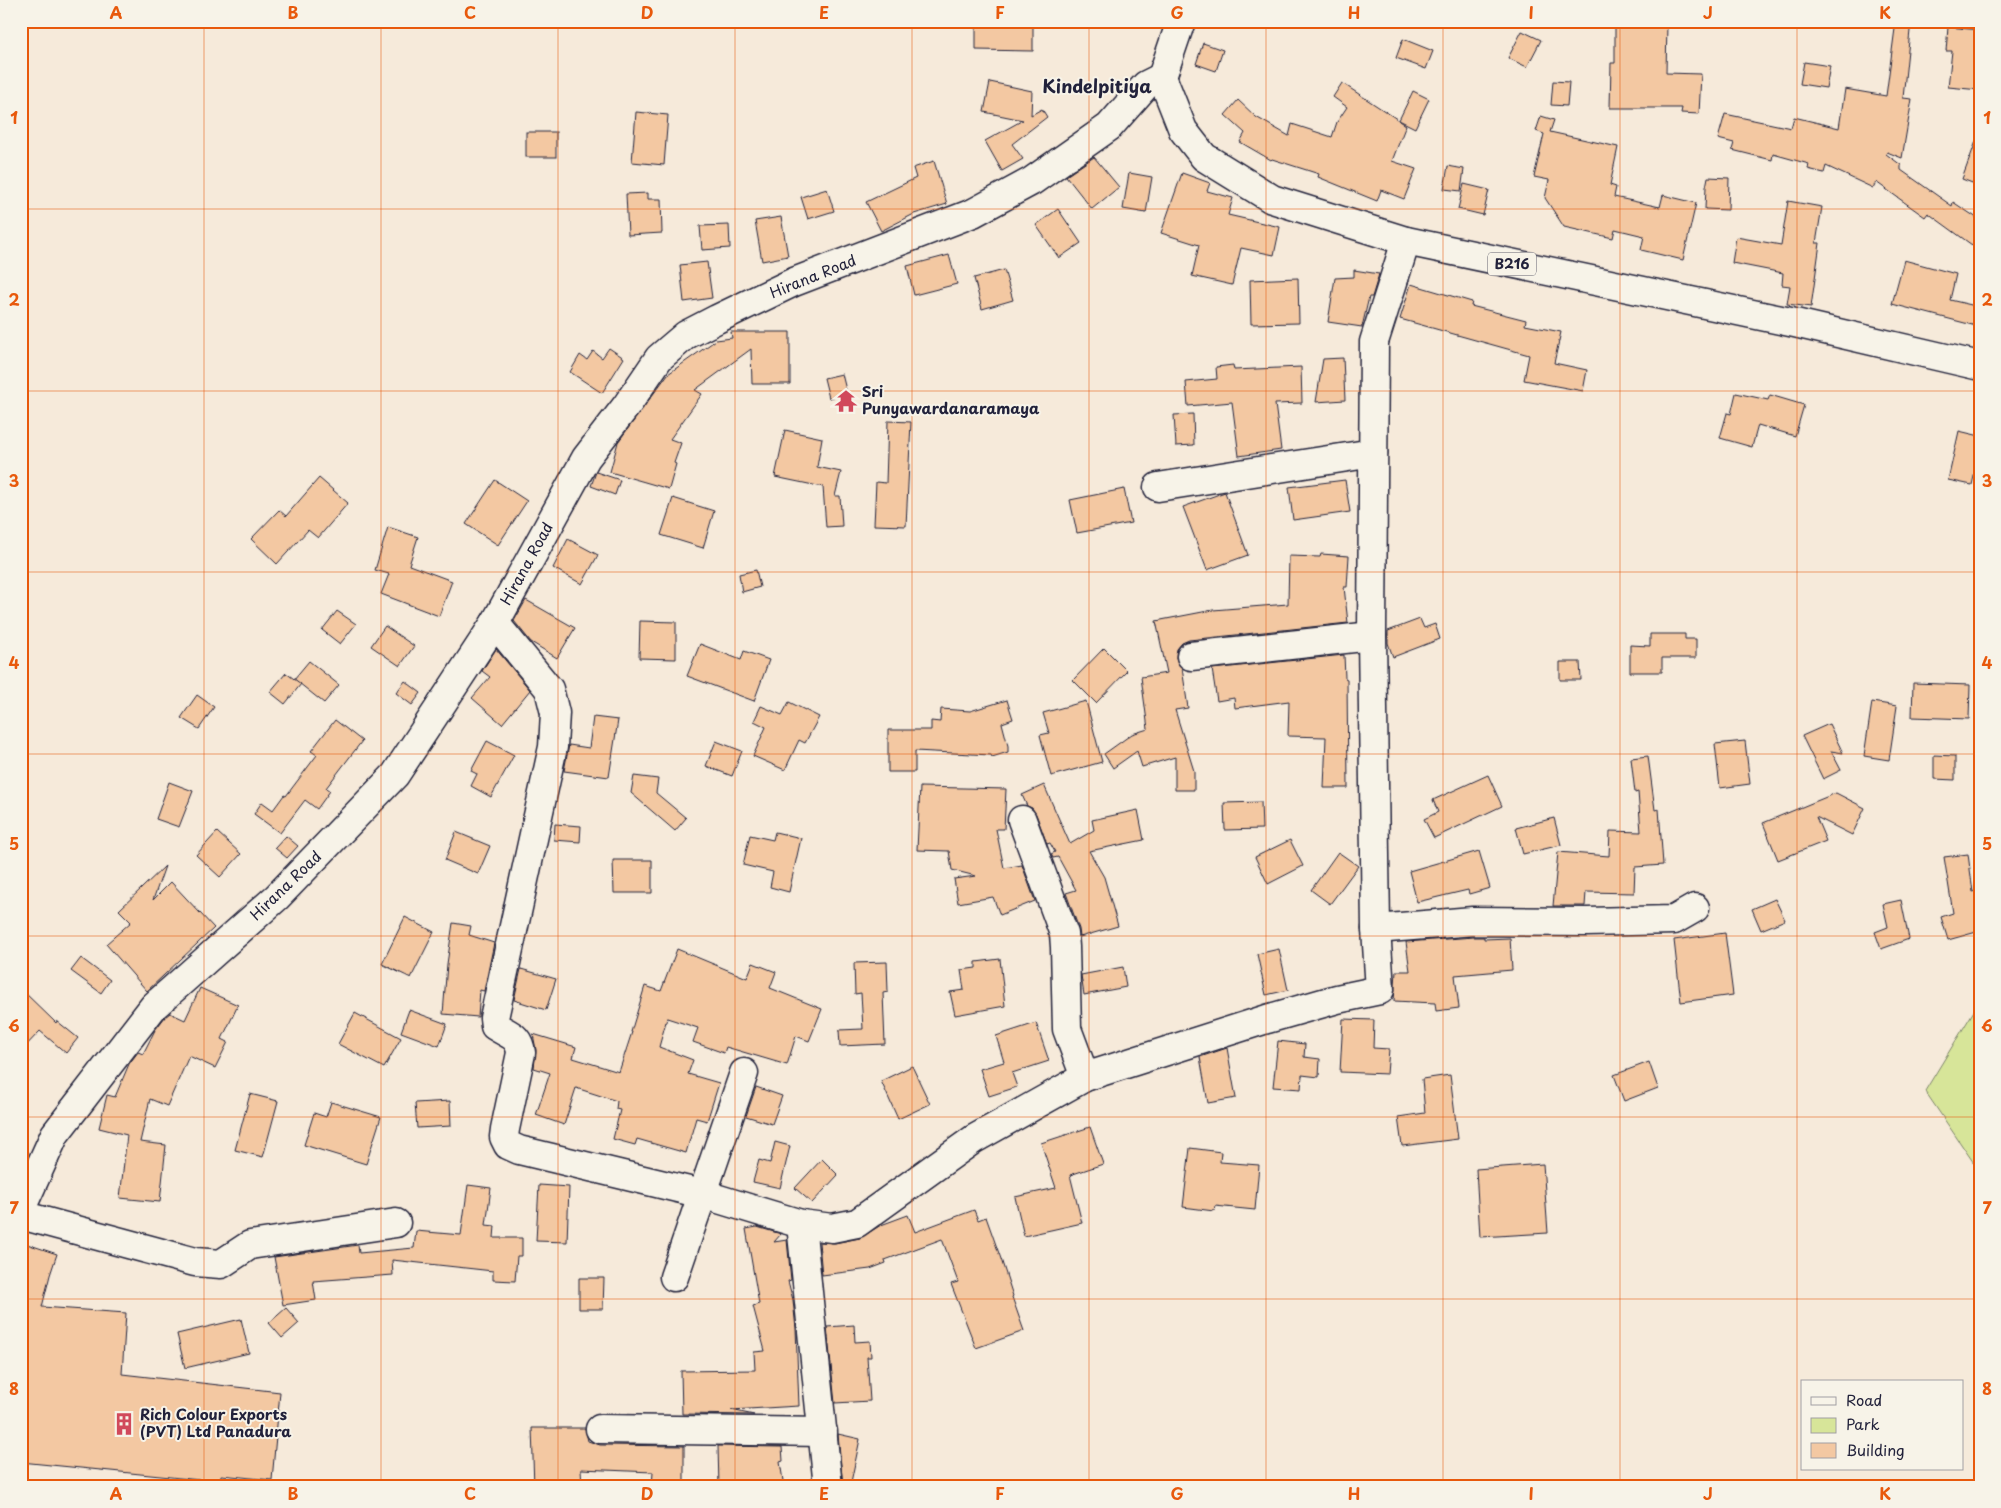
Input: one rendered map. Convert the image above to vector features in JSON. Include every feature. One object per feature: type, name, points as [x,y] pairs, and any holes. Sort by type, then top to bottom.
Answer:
[{"type":"street","points":[[1162,77],[1181,21]]},
{"type":"street","name":"B216","points":[[1162,77],[1182,130],[1204,157],[1272,199],[1406,241],[1795,323],[1980,366]]},
{"type":"street","name":"Hirana Road","points":[[21,1209],[55,1134],[154,1006],[277,897],[395,775],[494,623],[586,458],[627,405],[659,358],[686,335],[794,282],[973,214],[1032,181],[1109,127],[1146,85],[1162,77]]},
{"type":"street","points":[[494,623],[550,689],[556,712],[553,747],[494,1018],[495,1026],[516,1038],[520,1043],[521,1053],[504,1137],[508,1145],[519,1150],[702,1194],[802,1224],[832,1228],[857,1223],[974,1139],[1085,1077],[1268,1018],[1337,999],[1380,990],[1376,929],[1372,636],[1374,342],[1406,241]]},
{"type":"street","points":[[1158,487],[1373,453]]},
{"type":"street","points":[[1191,656],[1372,636]]},
{"type":"street","points":[[1022,820],[1064,934],[1067,1029],[1085,1077]]},
{"type":"street","points":[[1376,929],[1473,921],[1587,922],[1674,920],[1695,908]]},
{"type":"street","points":[[674,1277],[744,1072]]},
{"type":"street","points":[[21,1215],[195,1262],[221,1264],[250,1245],[396,1223]]},
{"type":"street","points":[[802,1224],[828,1487]]},
{"type":"street","points":[[600,1430],[823,1432]]},
{"type":"green space","points":[[1980,1001],[1980,1172],[1925,1091]]},
{"type":"building","points":[[1896,21],[1911,21],[1903,98],[1912,99],[1902,158],[1887,152],[1886,154],[1901,165],[1901,170],[1952,206],[1953,202],[1980,220],[1980,234],[1972,245],[1928,213],[1925,217],[1876,182],[1873,188],[1826,166],[1824,173],[1808,169],[1809,164],[1773,154],[1772,160],[1732,150],[1734,143],[1718,139],[1725,114],[1791,128],[1794,117],[1839,128],[1845,89],[1886,96]]},
{"type":"building","points":[[976,22],[1033,24],[1033,51],[976,50]]},
{"type":"building","points":[[1615,22],[1667,23],[1666,73],[1701,74],[1699,114],[1681,113],[1682,108],[1610,108],[1611,63],[1615,63]]},
{"type":"building","points":[[1948,27],[1980,30],[1980,90],[1948,87],[1952,51],[1946,51]]},
{"type":"building","points":[[1522,31],[1541,40],[1527,67],[1508,58]]},
{"type":"building","points":[[1403,39],[1433,51],[1426,69],[1396,58]]},
{"type":"building","points":[[1203,43],[1223,50],[1216,71],[1196,64]]},
{"type":"building","points":[[1804,62],[1830,66],[1826,88],[1800,84]]},
{"type":"building","points":[[1553,81],[1569,82],[1567,106],[1551,105]]},
{"type":"building","points":[[990,82],[1032,91],[1031,115],[1042,109],[1047,117],[1012,144],[1023,159],[1002,171],[985,141],[1023,120],[984,112]]},
{"type":"building","points":[[1342,83],[1406,125],[1392,161],[1416,169],[1404,199],[1381,190],[1377,201],[1318,177],[1319,174],[1271,160],[1240,142],[1245,133],[1225,115],[1238,100],[1256,117],[1289,136],[1292,124],[1332,137],[1337,122],[1347,107],[1333,97]]},
{"type":"building","points":[[1413,91],[1429,99],[1415,128],[1399,120]]},
{"type":"building","points":[[636,112],[668,115],[664,165],[632,162]]},
{"type":"building","points":[[1541,116],[1554,120],[1550,132],[1618,147],[1610,185],[1616,187],[1614,197],[1660,207],[1663,195],[1696,203],[1683,260],[1641,250],[1644,236],[1615,229],[1613,238],[1564,227],[1545,198],[1549,180],[1534,177],[1544,134],[1536,131]]},
{"type":"building","points":[[526,132],[556,132],[556,157],[526,157]]},
{"type":"building","points":[[1978,136],[1980,136],[1980,186],[1962,179]]},
{"type":"building","points":[[1094,157],[1119,187],[1092,209],[1066,176]]},
{"type":"building","points":[[934,161],[947,204],[914,214],[881,231],[866,202],[916,178],[913,168]]},
{"type":"building","points":[[1448,166],[1464,169],[1461,191],[1444,189]]},
{"type":"building","points":[[1129,173],[1152,177],[1146,213],[1123,209]]},
{"type":"building","points":[[1182,173],[1210,183],[1207,191],[1233,198],[1228,215],[1280,227],[1274,255],[1241,248],[1232,285],[1192,276],[1199,245],[1161,233]]},
{"type":"building","points":[[1708,177],[1729,178],[1728,210],[1705,209]]},
{"type":"building","points":[[1464,184],[1489,190],[1483,215],[1458,209]]},
{"type":"building","points":[[827,189],[834,211],[808,219],[801,197]]},
{"type":"building","points":[[648,193],[648,199],[661,199],[662,233],[628,235],[626,194]]},
{"type":"building","points":[[1788,201],[1822,207],[1816,243],[1820,243],[1811,307],[1787,304],[1790,286],[1782,285],[1783,273],[1732,263],[1736,237],[1781,245]]},
{"type":"building","points":[[1058,209],[1081,243],[1059,258],[1036,225]]},
{"type":"building","points":[[781,217],[788,256],[762,261],[755,221]]},
{"type":"building","points":[[729,225],[730,248],[702,250],[700,226]]},
{"type":"building","points":[[949,255],[957,284],[914,295],[907,266]]},
{"type":"building","points":[[1904,260],[1956,274],[1950,300],[1980,307],[1980,327],[1892,304]]},
{"type":"building","points":[[707,262],[712,298],[684,302],[680,265]]},
{"type":"building","points":[[1004,270],[1013,300],[982,309],[974,278]]},
{"type":"building","points":[[1354,270],[1379,274],[1372,297],[1369,297],[1362,327],[1328,322],[1335,278],[1354,277]]},
{"type":"building","points":[[1298,278],[1299,323],[1251,324],[1250,280]]},
{"type":"building","points":[[1411,284],[1472,302],[1471,306],[1526,320],[1525,325],[1561,332],[1554,363],[1587,370],[1583,391],[1524,380],[1529,355],[1400,319]]},
{"type":"building","points":[[731,332],[790,332],[790,384],[752,384],[751,349],[695,390],[702,394],[670,439],[681,443],[674,463],[676,464],[669,489],[610,472],[618,442],[668,374],[716,340],[732,338]]},
{"type":"building","points":[[609,348],[624,358],[602,393],[570,372],[580,355],[587,360],[593,351],[602,358]]},
{"type":"building","points":[[1343,358],[1345,400],[1316,402],[1323,359]]},
{"type":"building","points":[[1233,365],[1234,370],[1301,367],[1302,403],[1275,404],[1281,450],[1239,456],[1232,402],[1188,406],[1186,382],[1217,379],[1216,367]]},
{"type":"building","points":[[842,374],[847,394],[829,398],[824,378]]},
{"type":"building","points":[[1736,393],[1768,400],[1770,395],[1804,405],[1795,436],[1758,425],[1752,447],[1720,438],[1727,413],[1731,414]]},
{"type":"building","points":[[1193,414],[1194,445],[1176,446],[1174,415]]},
{"type":"building","points":[[888,421],[911,422],[906,526],[874,525],[876,482],[886,483]]},
{"type":"building","points":[[785,430],[822,438],[817,467],[841,472],[835,496],[840,496],[842,526],[826,527],[823,487],[775,477]]},
{"type":"building","points":[[1959,431],[1980,436],[1980,474],[1975,472],[1972,485],[1948,480]]},
{"type":"building","points":[[596,472],[620,480],[615,495],[591,486]]},
{"type":"building","points":[[319,478],[348,503],[318,538],[308,530],[277,564],[251,539],[279,510],[286,516]]},
{"type":"building","points":[[495,480],[527,501],[498,545],[466,524]]},
{"type":"building","points":[[1345,480],[1350,512],[1293,520],[1289,487]]},
{"type":"building","points":[[1124,489],[1131,523],[1077,533],[1070,500]]},
{"type":"building","points":[[1225,492],[1248,555],[1207,570],[1183,507]]},
{"type":"building","points":[[673,498],[714,511],[703,548],[661,535]]},
{"type":"building","points":[[388,527],[418,537],[409,565],[452,581],[439,616],[381,594],[389,574],[375,570]]},
{"type":"building","points":[[568,539],[598,555],[582,584],[553,568]]},
{"type":"building","points":[[1321,554],[1349,556],[1347,587],[1344,587],[1348,623],[1189,640],[1182,643],[1177,649],[1176,658],[1182,668],[1188,708],[1175,710],[1194,771],[1194,790],[1175,790],[1175,757],[1142,767],[1137,751],[1113,768],[1104,754],[1132,734],[1148,729],[1141,677],[1167,673],[1156,621],[1213,610],[1288,604],[1289,556],[1320,557]]},
{"type":"building","points":[[756,570],[760,587],[742,592],[739,574]]},
{"type":"building","points":[[526,600],[575,628],[557,658],[531,642],[514,621]]},
{"type":"building","points":[[337,611],[356,624],[340,644],[322,630]]},
{"type":"building","points":[[1420,619],[1424,628],[1435,624],[1440,639],[1393,657],[1388,643],[1388,631]]},
{"type":"building","points":[[640,621],[676,622],[676,659],[639,658]]},
{"type":"building","points":[[385,626],[414,646],[400,666],[371,646]]},
{"type":"building","points":[[1650,634],[1685,634],[1685,639],[1696,639],[1696,658],[1662,658],[1662,672],[1630,672],[1630,645],[1650,646]]},
{"type":"building","points":[[700,644],[741,660],[744,651],[769,660],[754,701],[687,676]]},
{"type":"building","points":[[1104,648],[1127,671],[1096,703],[1073,680]]},
{"type":"building","points":[[496,649],[530,690],[502,724],[472,698],[490,677],[482,671]]},
{"type":"building","points":[[1344,655],[1345,678],[1347,679],[1348,788],[1324,788],[1326,737],[1288,736],[1289,701],[1235,708],[1234,698],[1217,701],[1212,669]]},
{"type":"building","points":[[309,661],[339,685],[324,703],[294,679]]},
{"type":"building","points":[[1560,662],[1580,662],[1581,680],[1560,680]]},
{"type":"building","points":[[286,673],[301,684],[285,704],[270,692]]},
{"type":"building","points":[[405,681],[421,693],[412,705],[396,693]]},
{"type":"building","points":[[1913,683],[1970,685],[1969,719],[1912,717]]},
{"type":"building","points":[[197,695],[214,707],[199,729],[181,718]]},
{"type":"building","points":[[1007,700],[1013,719],[1002,723],[1008,752],[992,757],[991,755],[915,751],[915,772],[888,772],[888,730],[931,730],[931,721],[940,722],[941,709],[970,711]]},
{"type":"building","points":[[1086,701],[1102,762],[1051,776],[1040,735],[1049,733],[1043,713]]},
{"type":"building","points":[[789,702],[819,717],[805,743],[799,740],[785,770],[753,756],[766,727],[754,721],[761,706],[782,715]]},
{"type":"building","points":[[1872,702],[1897,706],[1889,760],[1864,756]]},
{"type":"building","points":[[593,717],[618,720],[609,777],[564,771],[569,745],[589,748]]},
{"type":"building","points":[[335,720],[362,741],[326,788],[330,791],[317,809],[305,800],[280,833],[254,814],[262,802],[273,810],[284,795],[286,796],[317,755],[311,751]]},
{"type":"building","points":[[1829,724],[1843,753],[1831,751],[1841,770],[1823,779],[1802,736]]},
{"type":"building","points":[[487,741],[514,755],[491,797],[471,786],[477,774],[471,771]]},
{"type":"building","points":[[716,741],[742,751],[732,776],[706,766]]},
{"type":"building","points":[[1745,741],[1750,784],[1720,788],[1715,744]]},
{"type":"building","points":[[1934,755],[1955,756],[1955,780],[1934,779]]},
{"type":"building","points":[[1648,756],[1655,810],[1659,809],[1663,865],[1635,867],[1634,893],[1586,892],[1585,906],[1553,906],[1558,852],[1609,856],[1610,831],[1641,832],[1638,792],[1635,793],[1631,758]]},
{"type":"building","points":[[1488,775],[1502,806],[1434,838],[1424,819],[1438,812],[1433,800]]},
{"type":"building","points":[[634,776],[658,779],[656,793],[686,818],[675,831],[631,793]]},
{"type":"building","points":[[169,782],[193,791],[179,827],[156,819]]},
{"type":"building","points":[[1044,785],[1070,844],[1094,830],[1092,820],[1138,810],[1144,840],[1089,851],[1104,877],[1118,926],[1080,937],[1066,893],[1076,890],[1058,857],[1053,858],[1051,854],[1055,852],[1050,843],[1047,844],[1036,814],[1032,808],[1027,806],[1022,795]]},
{"type":"building","points":[[920,787],[1006,789],[1004,829],[996,829],[1004,868],[1022,865],[1035,901],[1000,915],[993,897],[958,903],[954,879],[976,876],[952,870],[949,851],[917,850]]},
{"type":"building","points":[[1836,793],[1865,808],[1852,835],[1816,817],[1826,841],[1778,860],[1763,823]]},
{"type":"building","points":[[1261,802],[1262,829],[1225,830],[1224,803]]},
{"type":"building","points":[[1554,818],[1561,845],[1523,854],[1516,828]]},
{"type":"building","points":[[555,824],[581,826],[580,842],[554,840]]},
{"type":"building","points":[[217,832],[241,854],[220,877],[196,855]]},
{"type":"building","points":[[456,832],[490,846],[478,874],[445,860]]},
{"type":"building","points":[[775,832],[801,838],[789,892],[770,887],[773,872],[743,865],[750,835],[773,840]]},
{"type":"building","points":[[286,836],[298,846],[287,858],[275,848]]},
{"type":"building","points":[[1290,840],[1303,866],[1268,884],[1255,857]]},
{"type":"building","points":[[1479,851],[1490,888],[1469,894],[1468,890],[1417,902],[1409,871]]},
{"type":"building","points":[[1338,852],[1358,866],[1330,904],[1311,890]]},
{"type":"building","points":[[1968,854],[1973,892],[1980,890],[1980,931],[1948,940],[1941,917],[1953,913],[1944,857]]},
{"type":"building","points":[[613,860],[652,860],[652,893],[614,893]]},
{"type":"building","points":[[165,866],[153,900],[171,882],[214,928],[147,991],[106,944],[131,922],[119,910]]},
{"type":"building","points":[[1775,899],[1785,920],[1761,930],[1752,909]]},
{"type":"building","points":[[1901,900],[1909,939],[1881,949],[1875,932],[1888,927],[1883,904]]},
{"type":"building","points":[[405,917],[434,932],[411,978],[382,964]]},
{"type":"building","points":[[453,923],[471,926],[469,935],[494,943],[484,991],[480,990],[478,1017],[443,1014]]},
{"type":"building","points":[[1725,933],[1733,995],[1681,1002],[1674,940]]},
{"type":"building","points":[[1484,937],[1484,939],[1510,938],[1512,970],[1455,975],[1459,1008],[1436,1011],[1435,1003],[1394,1001],[1396,971],[1410,971],[1406,942]]},
{"type":"building","points":[[677,949],[747,978],[753,963],[776,972],[770,988],[822,1009],[809,1041],[796,1036],[787,1065],[726,1047],[724,1053],[693,1042],[698,1028],[667,1018],[659,1047],[693,1060],[688,1074],[719,1083],[707,1121],[696,1118],[686,1153],[637,1139],[635,1145],[613,1139],[620,1110],[616,1109],[617,1101],[576,1088],[564,1125],[536,1115],[550,1073],[534,1068],[536,1050],[533,1034],[576,1047],[573,1058],[619,1072],[645,986],[661,991]]},
{"type":"building","points":[[1279,949],[1288,990],[1266,995],[1257,954]]},
{"type":"building","points":[[81,958],[110,980],[101,993],[71,971]]},
{"type":"building","points":[[1000,959],[1005,1006],[955,1015],[950,992],[964,990],[961,970],[976,968],[976,962]]},
{"type":"building","points":[[887,962],[888,992],[883,993],[885,1044],[840,1046],[839,1030],[863,1029],[861,993],[855,994],[854,963]]},
{"type":"building","points":[[1123,967],[1126,987],[1084,995],[1081,975]]},
{"type":"building","points":[[521,969],[556,979],[546,1010],[514,1000]]},
{"type":"building","points":[[200,988],[238,1005],[222,1039],[228,1042],[215,1068],[189,1056],[167,1106],[150,1099],[140,1142],[166,1145],[160,1202],[120,1198],[127,1135],[99,1128],[107,1095],[115,1097],[129,1064],[138,1052],[143,1054],[155,1030],[165,1017],[170,1013],[185,1020]]},
{"type":"building","points":[[21,989],[56,1023],[57,1021],[78,1038],[66,1053],[40,1031],[21,1051]]},
{"type":"building","points":[[409,1010],[447,1024],[439,1046],[401,1032]]},
{"type":"building","points":[[355,1013],[401,1038],[384,1068],[338,1044]]},
{"type":"building","points":[[1343,1019],[1374,1020],[1373,1048],[1389,1049],[1387,1074],[1340,1072]]},
{"type":"building","points":[[1036,1023],[1049,1061],[1012,1073],[1017,1087],[989,1096],[980,1069],[1004,1062],[996,1036]]},
{"type":"building","points":[[1278,1041],[1305,1044],[1304,1057],[1320,1059],[1319,1077],[1302,1075],[1301,1089],[1273,1087]]},
{"type":"building","points":[[1227,1048],[1236,1098],[1208,1103],[1200,1057]]},
{"type":"building","points":[[1649,1062],[1658,1088],[1624,1101],[1614,1075]]},
{"type":"building","points":[[912,1066],[930,1104],[898,1119],[881,1081]]},
{"type":"building","points":[[1450,1075],[1458,1139],[1402,1146],[1398,1117],[1425,1113],[1422,1079]]},
{"type":"building","points":[[756,1087],[782,1096],[772,1124],[746,1116]]},
{"type":"building","points":[[250,1094],[278,1101],[263,1157],[235,1150]]},
{"type":"building","points":[[450,1101],[451,1126],[417,1128],[415,1103]]},
{"type":"building","points":[[331,1102],[381,1117],[366,1164],[304,1145],[314,1113],[326,1117]]},
{"type":"building","points":[[1090,1127],[1103,1164],[1070,1175],[1082,1223],[1024,1236],[1015,1197],[1056,1188],[1041,1143]]},
{"type":"building","points":[[775,1142],[790,1146],[780,1188],[753,1182],[759,1160],[770,1163]]},
{"type":"building","points":[[1190,1148],[1221,1152],[1220,1162],[1259,1165],[1255,1210],[1215,1206],[1214,1211],[1183,1207]]},
{"type":"building","points":[[822,1159],[838,1175],[812,1203],[795,1188]]},
{"type":"building","points":[[1543,1164],[1548,1233],[1480,1237],[1476,1169]]},
{"type":"building","points":[[468,1185],[491,1188],[486,1225],[495,1226],[494,1238],[522,1238],[522,1256],[517,1256],[515,1281],[493,1280],[493,1271],[392,1260],[393,1275],[313,1281],[316,1300],[283,1305],[274,1257],[358,1245],[359,1253],[414,1248],[416,1231],[461,1235]]},
{"type":"building","points":[[539,1185],[569,1187],[567,1242],[536,1241]]},
{"type":"building","points":[[974,1210],[978,1220],[986,1217],[1024,1331],[976,1348],[951,1284],[958,1282],[942,1239],[885,1260],[886,1263],[870,1269],[822,1275],[819,1242],[835,1243],[860,1238],[881,1225],[908,1215],[915,1232]]},
{"type":"building","points":[[757,1227],[781,1234],[774,1242],[787,1240],[791,1280],[788,1281],[793,1300],[796,1329],[799,1406],[731,1410],[754,1415],[682,1414],[681,1371],[755,1370],[754,1352],[765,1351],[753,1306],[759,1304],[746,1229]]},
{"type":"building","name":"Rich Colour Exports (PVT) Ltd Panadura","points":[[21,1242],[57,1254],[42,1307],[126,1313],[122,1374],[280,1392],[272,1480],[221,1475],[220,1482],[21,1462]]},
{"type":"building","points":[[579,1278],[604,1278],[603,1309],[579,1309]]},
{"type":"building","points":[[286,1308],[299,1323],[282,1338],[269,1323]]},
{"type":"building","points":[[241,1319],[249,1353],[185,1368],[177,1334]]},
{"type":"building","points":[[854,1325],[855,1342],[870,1341],[871,1357],[867,1357],[870,1401],[835,1403],[827,1327]]},
{"type":"building","points":[[532,1428],[585,1428],[588,1441],[600,1445],[684,1446],[684,1487],[652,1487],[653,1472],[581,1469],[582,1487],[534,1487]]},
{"type":"building","points":[[838,1434],[860,1439],[850,1487],[843,1487]]},
{"type":"building","points":[[718,1446],[782,1447],[783,1461],[780,1462],[784,1487],[719,1487]]},
{"type":"place","name":"Sri Punyawardanaramaya","points":[[846,401]]},
{"type":"place","name":"Rich Colour Exports (PVT) Ltd Panadura","points":[[124,1424]]},
{"type":"district","name":"Kindelpitiya","points":[[1097,87]]}]
